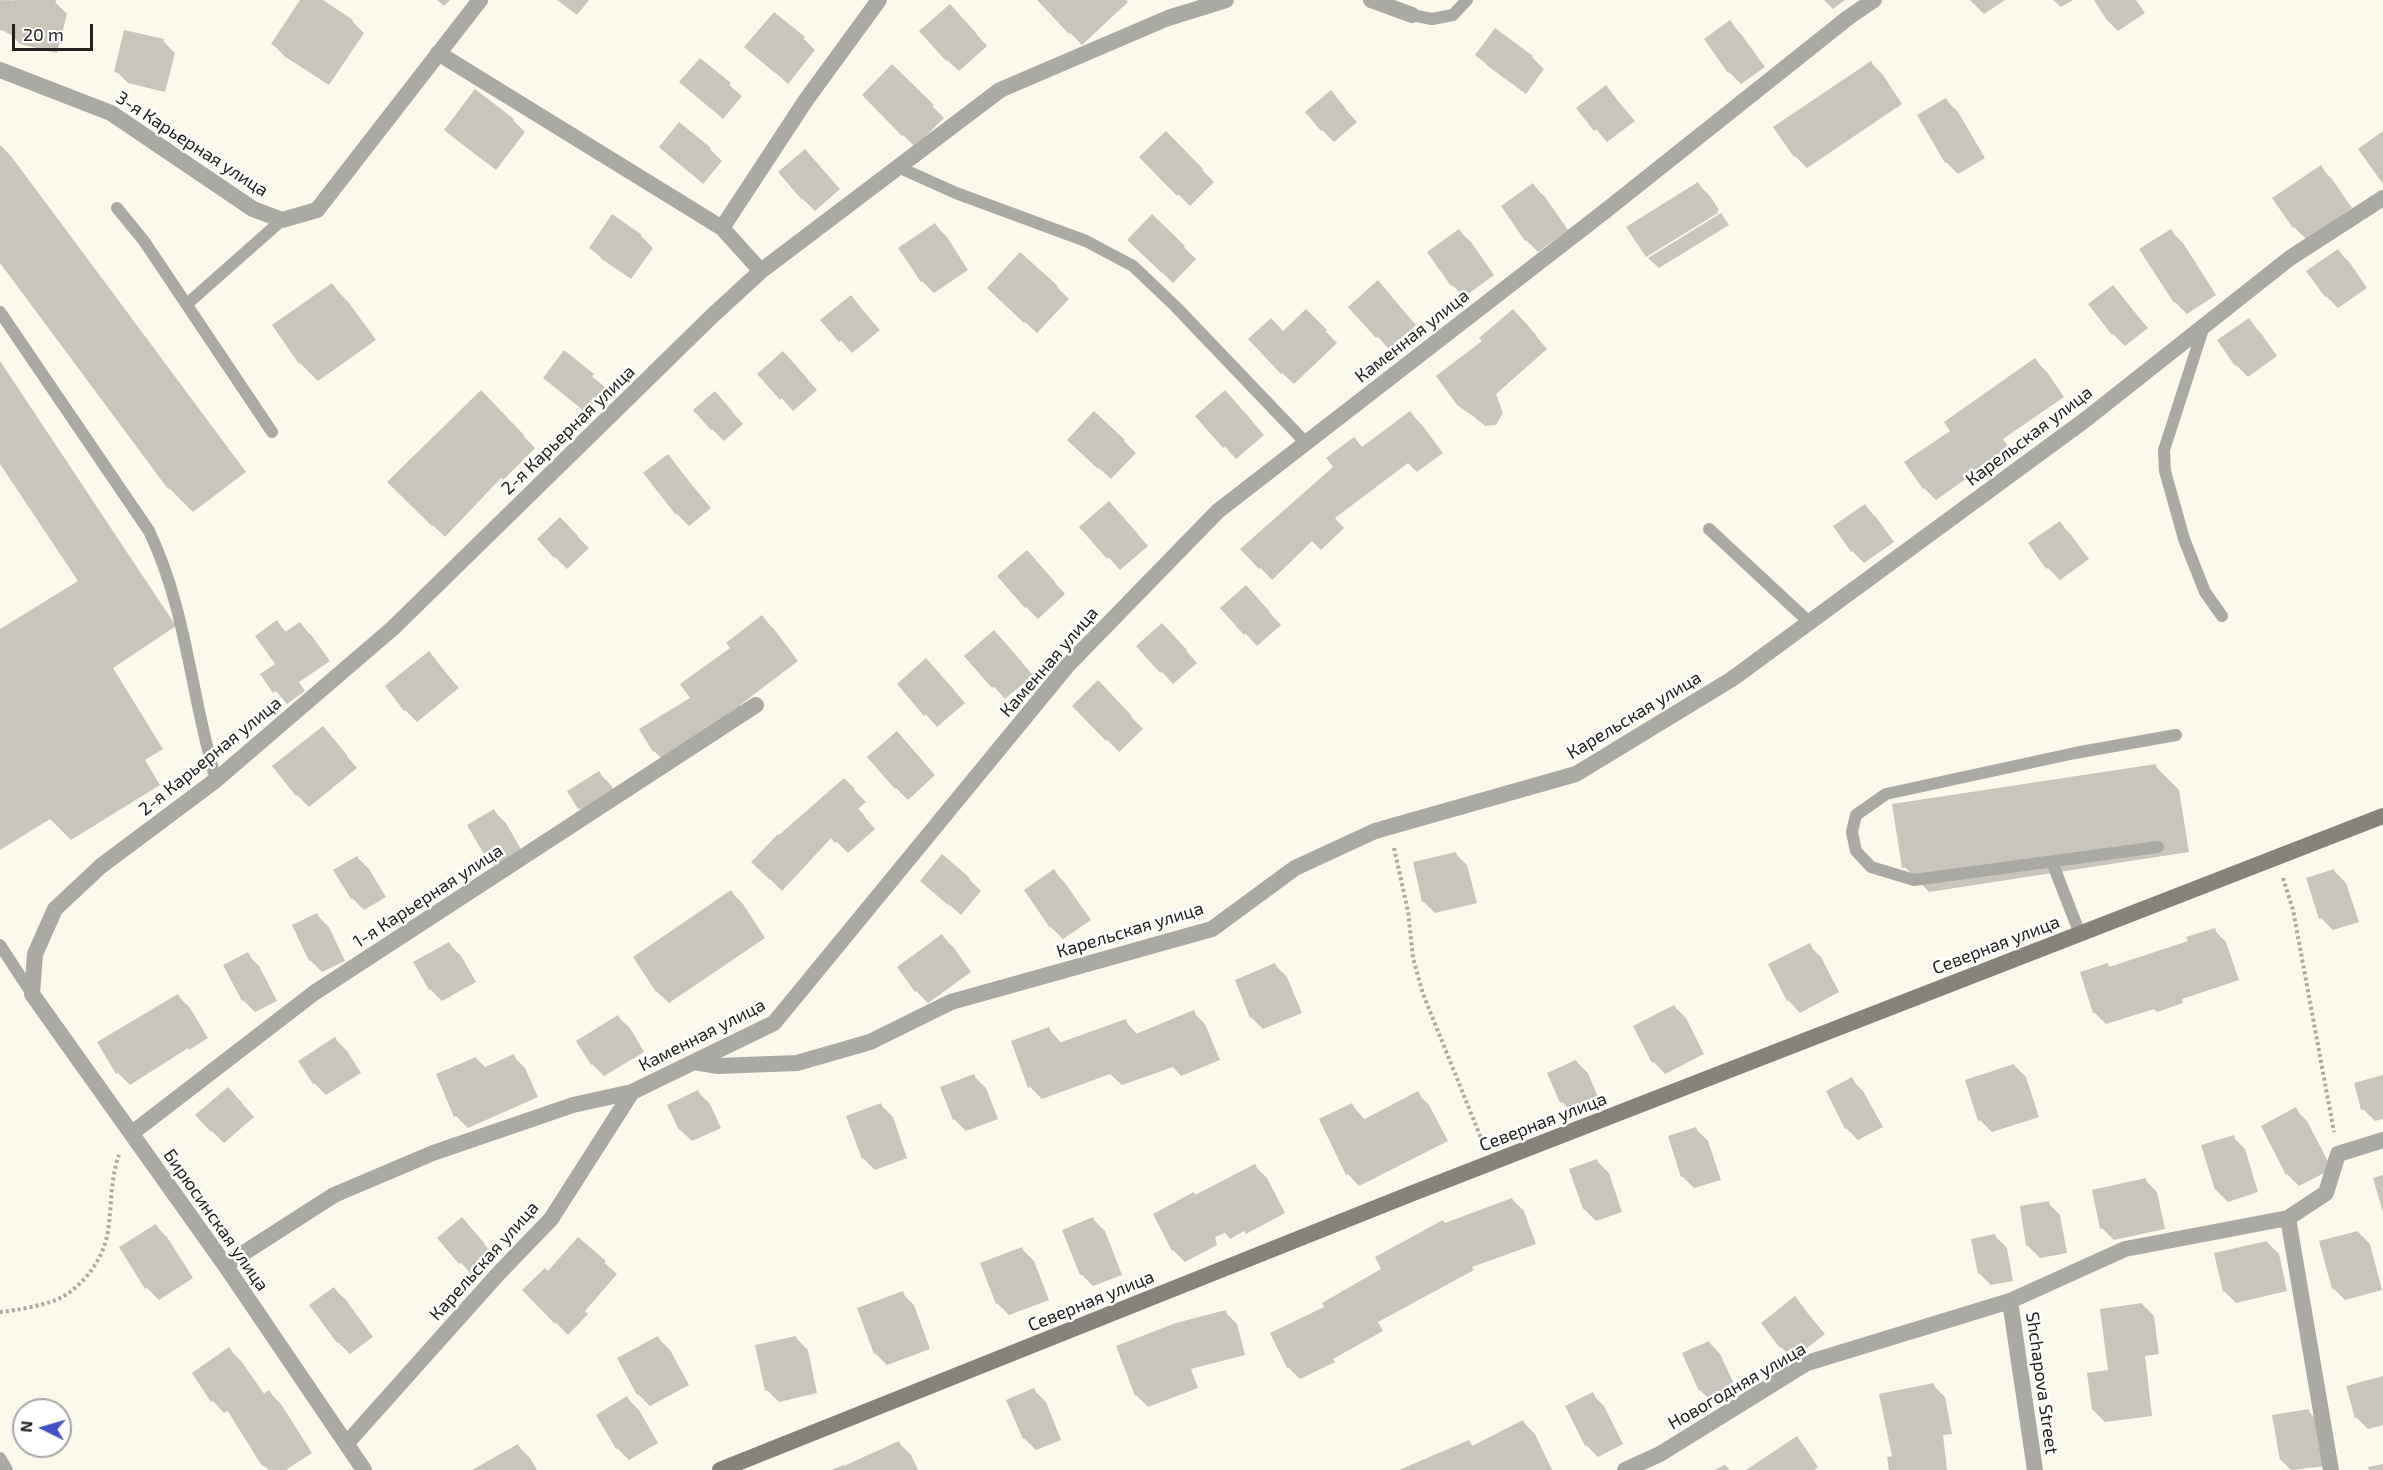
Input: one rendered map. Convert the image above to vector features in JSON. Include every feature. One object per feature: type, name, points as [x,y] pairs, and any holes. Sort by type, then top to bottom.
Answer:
[{"type":"main road","name":"Северная улица","points":[[720,1470],[1490,1163],[2383,816]]},
{"type":"street","points":[[282,220],[317,210],[480,0]]},
{"type":"street","points":[[722,228],[806,100],[879,0]]},
{"type":"street","name":"2-я Карьерная улица","points":[[32,994],[35,954],[55,909],[101,866],[216,780],[393,628],[761,271],[999,90],[1168,18],[1226,0]]},
{"type":"street","points":[[1371,0],[1412,15]]},
{"type":"street","name":"Каменная улица","points":[[225,1265],[334,1195],[433,1153],[573,1105],[632,1092],[774,1023],[1068,664],[1218,511],[1604,212],[1849,17],[1874,0]]},
{"type":"street","points":[[438,53],[722,228],[761,271]]},
{"type":"street","name":"3-я Карьерная улица","points":[[0,70],[111,113],[253,209],[282,220]]},
{"type":"street","name":"Карельская улица","points":[[694,1062],[718,1066],[796,1063],[870,1042],[951,1002],[1212,929],[1295,868],[1375,831],[1576,774],[1732,679],[2085,420],[2290,258],[2383,198]]},
{"type":"street","name":"1-я Карьерная улица","points":[[132,1133],[314,993],[756,705]]},
{"type":"street","name":"Бирюсинская улица","points":[[32,994],[225,1265],[364,1470]]},
{"type":"street","name":"Карельская улица","points":[[347,1443],[498,1274],[551,1219],[632,1092]]},
{"type":"street","points":[[2331,1470],[2288,1218],[2326,1192],[2338,1154],[2383,1140]]},
{"type":"street","name":"Новогодняя улица","points":[[1625,1470],[1660,1454],[1807,1363],[2010,1301],[2125,1249],[2288,1218]]},
{"type":"street","name":"Shchapova Street","points":[[2010,1301],[2035,1470]]},
{"type":"lane","points":[[1412,15],[1432,19],[1453,15],[1467,0]]},
{"type":"lane","points":[[898,167],[956,193],[1086,241],[1133,266],[1176,307],[1306,442]]},
{"type":"lane","points":[[117,208],[144,241],[272,432]]},
{"type":"lane","points":[[187,304],[282,220]]},
{"type":"lane","points":[[0,312],[149,531],[163,560],[184,629],[205,741],[216,780]]},
{"type":"lane","points":[[2204,327],[2164,450],[2165,471],[2184,539],[2196,571],[2205,592],[2222,616]]},
{"type":"lane","points":[[1709,529],[1809,622]]},
{"type":"lane","points":[[2158,847],[1914,880],[1871,867],[1856,851],[1852,832],[1856,815],[1886,794],[2075,753],[2176,735]]},
{"type":"lane","points":[[2052,862],[2080,934]]},
{"type":"lane","points":[[0,945],[32,994]]},
{"type":"lane","points":[[0,1458],[8,1470]]},
{"type":"path","points":[[1388,828],[1401,870],[1413,958],[1423,994],[1490,1163]]},
{"type":"path","points":[[2276,857],[2293,910],[2338,1154]]},
{"type":"path","points":[[0,1312],[61,1298],[81,1283],[99,1259],[108,1232],[113,1171],[120,1152],[132,1133]]},
{"type":"building","points":[[14,0],[56,0],[45,42],[6,33]]},
{"type":"building","points":[[300,0],[323,0],[353,20],[316,75],[271,44]]},
{"type":"building","points":[[1037,0],[1105,0],[1069,34]]},
{"type":"building","points":[[950,4],[976,33],[946,61],[919,31]]},
{"type":"building","points":[[774,12],[805,37],[775,73],[744,47]]},
{"type":"building","points":[[1730,20],[1754,54],[1728,73],[1704,39]]},
{"type":"building","points":[[1495,28],[1533,56],[1513,84],[1475,55]]},
{"type":"building","points":[[124,30],[164,39],[154,81],[114,72]]},
{"type":"building","points":[[700,58],[731,83],[710,108],[679,82]]},
{"type":"building","points":[[1871,61],[1891,92],[1794,157],[1773,127]]},
{"type":"building","points":[[892,64],[934,105],[902,136],[862,95]]},
{"type":"building","points":[[1606,85],[1624,109],[1594,131],[1576,108]]},
{"type":"building","points":[[475,89],[514,119],[483,160],[444,130]]},
{"type":"building","points":[[1331,90],[1346,109],[1321,131],[1305,112]]},
{"type":"building","points":[[1946,98],[1974,146],[1945,163],[1917,115]]},
{"type":"building","points":[[679,122],[711,148],[690,173],[659,147]]},
{"type":"building","points":[[1166,131],[1203,169],[1177,196],[1139,157]]},
{"type":"building","points":[[2383,131],[2383,184],[2358,149]]},
{"type":"building","points":[[0,148],[223,447],[168,489],[0,263]]},
{"type":"building","points":[[805,149],[829,177],[802,200],[778,172]]},
{"type":"building","points":[[2321,165],[2341,196],[2293,228],[2272,198]]},
{"type":"building","points":[[1698,182],[1718,213],[1646,257],[1626,227]]},
{"type":"building","points":[[1533,183],[1557,218],[1525,241],[1501,206]]},
{"type":"building","points":[[612,214],[642,235],[618,268],[589,248]]},
{"type":"building","points":[[1152,214],[1185,246],[1161,272],[1127,240]]},
{"type":"building","points":[[935,223],[957,257],[921,282],[898,248]]},
{"type":"building","points":[[1459,229],[1483,263],[1451,286],[1427,252]]},
{"type":"building","points":[[2171,229],[2206,283],[2174,303],[2139,249]]},
{"type":"building","points":[[2338,249],[2357,275],[2325,297],[2306,271]]},
{"type":"building","points":[[1020,252],[1058,286],[1024,323],[987,288]]},
{"type":"building","points":[[1378,280],[1405,313],[1376,338],[1348,307]]},
{"type":"building","points":[[332,283],[359,321],[299,364],[272,325]]},
{"type":"building","points":[[2113,285],[2137,315],[2112,335],[2088,304]]},
{"type":"building","points":[[851,295],[869,318],[839,342],[820,320]]},
{"type":"building","points":[[1306,309],[1327,330],[1281,374],[1248,339],[1271,318],[1283,331]]},
{"type":"building","points":[[1513,309],[1537,336],[1485,381],[1491,400],[1484,414],[1471,415],[1457,405],[1436,376],[1482,341],[1479,338]]},
{"type":"building","points":[[2249,318],[2267,344],[2235,366],[2217,340]]},
{"type":"building","points":[[564,350],[594,374],[573,402],[543,378]]},
{"type":"building","points":[[783,351],[806,377],[780,400],[757,374]]},
{"type":"building","points":[[2035,358],[2053,384],[1992,426],[2003,440],[1972,463],[1968,457],[1923,489],[1904,462],[1950,431],[1944,422]]},
{"type":"building","points":[[0,371],[153,601],[90,643],[140,724],[122,736],[137,760],[46,817],[31,792],[0,811],[0,629],[78,581],[0,464]]},
{"type":"building","points":[[481,390],[524,435],[490,469],[488,467],[432,526],[387,482]]},
{"type":"building","points":[[1225,390],[1253,422],[1223,448],[1195,416]]},
{"type":"building","points":[[715,391],[732,411],[711,430],[693,410]]},
{"type":"building","points":[[1094,411],[1125,440],[1098,469],[1067,440]]},
{"type":"building","points":[[1410,411],[1432,440],[1404,461],[1397,451],[1324,505],[1334,516],[1308,539],[1300,530],[1259,569],[1240,549],[1333,467],[1326,458],[1354,437],[1362,447]]},
{"type":"building","points":[[668,454],[700,496],[676,515],[643,473]]},
{"type":"building","points":[[1109,501],[1137,533],[1107,559],[1079,527]]},
{"type":"building","points":[[1865,504],[1883,530],[1851,552],[1833,526]]},
{"type":"building","points":[[560,517],[578,536],[554,558],[537,539]]},
{"type":"building","points":[[2060,521],[2078,547],[2046,569],[2028,543]]},
{"type":"building","points":[[1027,550],[1055,582],[1025,608],[997,576]]},
{"type":"building","points":[[1246,585],[1270,612],[1244,635],[1220,608]]},
{"type":"building","points":[[762,615],[787,648],[729,693],[734,699],[653,752],[639,729],[690,698],[680,684],[730,648],[726,643]]},
{"type":"building","points":[[277,620],[285,632],[300,622],[319,648],[288,670],[294,678],[273,693],[260,674],[275,664],[255,636]]},
{"type":"building","points":[[1162,623],[1187,650],[1160,673],[1136,646]]},
{"type":"building","points":[[994,630],[1022,662],[992,688],[964,656]]},
{"type":"building","points":[[429,651],[448,676],[404,711],[385,686]]},
{"type":"building","points":[[926,658],[954,690],[924,716],[897,684]]},
{"type":"building","points":[[1098,680],[1132,716],[1106,741],[1072,706]]},
{"type":"building","points":[[323,726],[347,755],[296,796],[272,766]]},
{"type":"building","points":[[897,731],[924,763],[895,789],[867,757]]},
{"type":"building","points":[[2156,764],[2166,828],[1902,868],[1892,804]]},
{"type":"building","points":[[599,771],[609,788],[578,809],[567,791]]},
{"type":"building","points":[[844,778],[855,789],[847,797],[865,816],[835,843],[820,826],[770,880],[751,862],[778,834]]},
{"type":"building","points":[[494,809],[515,846],[488,861],[467,825]]},
{"type":"building","points":[[1456,852],[1465,892],[1422,902],[1413,862]]},
{"type":"building","points":[[942,854],[970,878],[948,905],[920,881]]},
{"type":"building","points":[[357,856],[375,885],[351,899],[333,870]]},
{"type":"building","points":[[1054,869],[1080,908],[1050,928],[1024,890]]},
{"type":"building","points":[[2334,869],[2348,910],[2319,919],[2306,878]]},
{"type":"building","points":[[731,890],[754,926],[656,992],[633,957]]},
{"type":"building","points":[[317,913],[334,949],[309,961],[292,925]]},
{"type":"building","points":[[2215,928],[2228,968],[2171,987],[2172,991],[2144,1001],[2143,997],[2093,1013],[2080,972],[2108,963],[2109,967],[2188,941],[2186,937]]},
{"type":"building","points":[[942,934],[960,960],[915,992],[897,967]]},
{"type":"building","points":[[449,942],[465,970],[429,990],[413,962]]},
{"type":"building","points":[[1810,943],[1828,980],[1787,1001],[1768,964]]},
{"type":"building","points":[[248,952],[267,989],[242,1001],[223,965]]},
{"type":"building","points":[[1275,963],[1291,1001],[1250,1018],[1235,980]]},
{"type":"building","points":[[178,994],[197,1026],[116,1074],[97,1042]]},
{"type":"building","points":[[1674,1005],[1693,1042],[1652,1063],[1633,1026]]},
{"type":"building","points":[[1194,1010],[1209,1048],[1168,1065],[1164,1055],[1109,1074],[1103,1060],[1028,1088],[1011,1041],[1049,1027],[1056,1044],[1126,1019],[1131,1036]]},
{"type":"building","points":[[618,1015],[633,1039],[591,1065],[576,1041]]},
{"type":"building","points":[[335,1037],[350,1060],[313,1084],[298,1061]]},
{"type":"building","points":[[514,1054],[527,1085],[454,1117],[436,1074],[476,1057],[481,1069]]},
{"type":"building","points":[[1576,1060],[1589,1090],[1560,1103],[1547,1073]]},
{"type":"building","points":[[2014,1064],[2028,1105],[1978,1121],[1965,1080]]},
{"type":"building","points":[[974,1074],[987,1107],[953,1120],[940,1087]]},
{"type":"building","points":[[2383,1075],[2383,1104],[2361,1110],[2354,1083]]},
{"type":"building","points":[[1852,1077],[1872,1115],[1845,1129],[1826,1091]]},
{"type":"building","points":[[228,1087],[243,1104],[211,1132],[195,1115]]},
{"type":"building","points":[[698,1090],[710,1116],[679,1130],[667,1105]]},
{"type":"building","points":[[1418,1091],[1437,1128],[1346,1175],[1319,1119],[1352,1103],[1361,1121]]},
{"type":"building","points":[[881,1103],[896,1146],[862,1159],[846,1116]]},
{"type":"building","points":[[2296,1107],[2321,1156],[2286,1175],[2261,1126]]},
{"type":"building","points":[[1696,1127],[1710,1168],[1681,1177],[1668,1136]]},
{"type":"building","points":[[2234,1135],[2247,1180],[2215,1190],[2201,1145]]},
{"type":"building","points":[[1597,1159],[1611,1200],[1583,1209],[1569,1169]]},
{"type":"building","points":[[1255,1164],[1274,1201],[1233,1223],[1232,1220],[1217,1228],[1214,1221],[1204,1225],[1206,1233],[1172,1251],[1153,1214]]},
{"type":"building","points":[[2146,1178],[2154,1217],[2100,1229],[2092,1190]]},
{"type":"building","points":[[1512,1198],[1525,1232],[1461,1255],[1463,1258],[1367,1309],[1373,1319],[1322,1347],[1324,1350],[1287,1368],[1270,1333],[1324,1307],[1322,1303],[1381,1269],[1375,1257],[1443,1220],[1445,1223]]},
{"type":"building","points":[[2049,1201],[2055,1242],[2026,1246],[2020,1206]]},
{"type":"building","points":[[462,1217],[484,1243],[459,1264],[437,1238]]},
{"type":"building","points":[[1093,1217],[1111,1263],[1080,1275],[1062,1230]]},
{"type":"building","points":[[156,1224],[182,1266],[145,1289],[119,1247]]},
{"type":"building","points":[[2358,1231],[2371,1278],[2332,1289],[2319,1241]]},
{"type":"building","points":[[1995,1234],[2002,1269],[1978,1274],[1971,1239]]},
{"type":"building","points":[[578,1237],[606,1261],[574,1298],[577,1301],[555,1324],[522,1290],[545,1268],[548,1271]]},
{"type":"building","points":[[2267,1241],[2276,1279],[2223,1292],[2214,1253]]},
{"type":"building","points":[[1022,1247],[1038,1288],[996,1304],[980,1263]]},
{"type":"building","points":[[334,1287],[362,1325],[337,1343],[309,1305]]},
{"type":"building","points":[[903,1291],[919,1337],[874,1354],[857,1308]]},
{"type":"building","points":[[1795,1296],[1814,1322],[1780,1348],[1761,1323]]},
{"type":"building","points":[[2142,1303],[2148,1342],[2133,1344],[2141,1404],[2092,1410],[2087,1373],[2108,1370],[2100,1309]]},
{"type":"building","points":[[1226,1310],[1234,1343],[1180,1357],[1187,1376],[1135,1396],[1116,1346],[1176,1323]]},
{"type":"building","points":[[658,1336],[678,1373],[637,1395],[617,1358]]},
{"type":"building","points":[[796,1336],[806,1382],[765,1391],[755,1345]]},
{"type":"building","points":[[1709,1341],[1726,1379],[1699,1391],[1682,1353]]},
{"type":"building","points":[[229,1347],[262,1395],[269,1390],[301,1441],[262,1466],[219,1397],[211,1402],[192,1373]]},
{"type":"building","points":[[2383,1376],[2383,1410],[2355,1418],[2346,1386]]},
{"type":"building","points":[[1934,1383],[1941,1422],[1932,1424],[1938,1470],[1895,1470],[1879,1394]]},
{"type":"building","points":[[1034,1388],[1051,1428],[1023,1439],[1006,1400]]},
{"type":"building","points":[[1593,1392],[1612,1432],[1585,1446],[1565,1406]]},
{"type":"building","points":[[627,1396],[647,1430],[616,1449],[596,1415]]},
{"type":"building","points":[[2309,1409],[2316,1454],[2280,1460],[2272,1415]]},
{"type":"building","points":[[1523,1420],[1543,1461],[1524,1470],[1399,1470],[1469,1440],[1472,1446]]},
{"type":"building","points":[[1797,1436],[1814,1461],[1801,1470],[1746,1470]]},
{"type":"building","points":[[899,1441],[912,1470],[835,1470]]},
{"type":"building","points":[[518,1444],[533,1470],[472,1470]]}]
